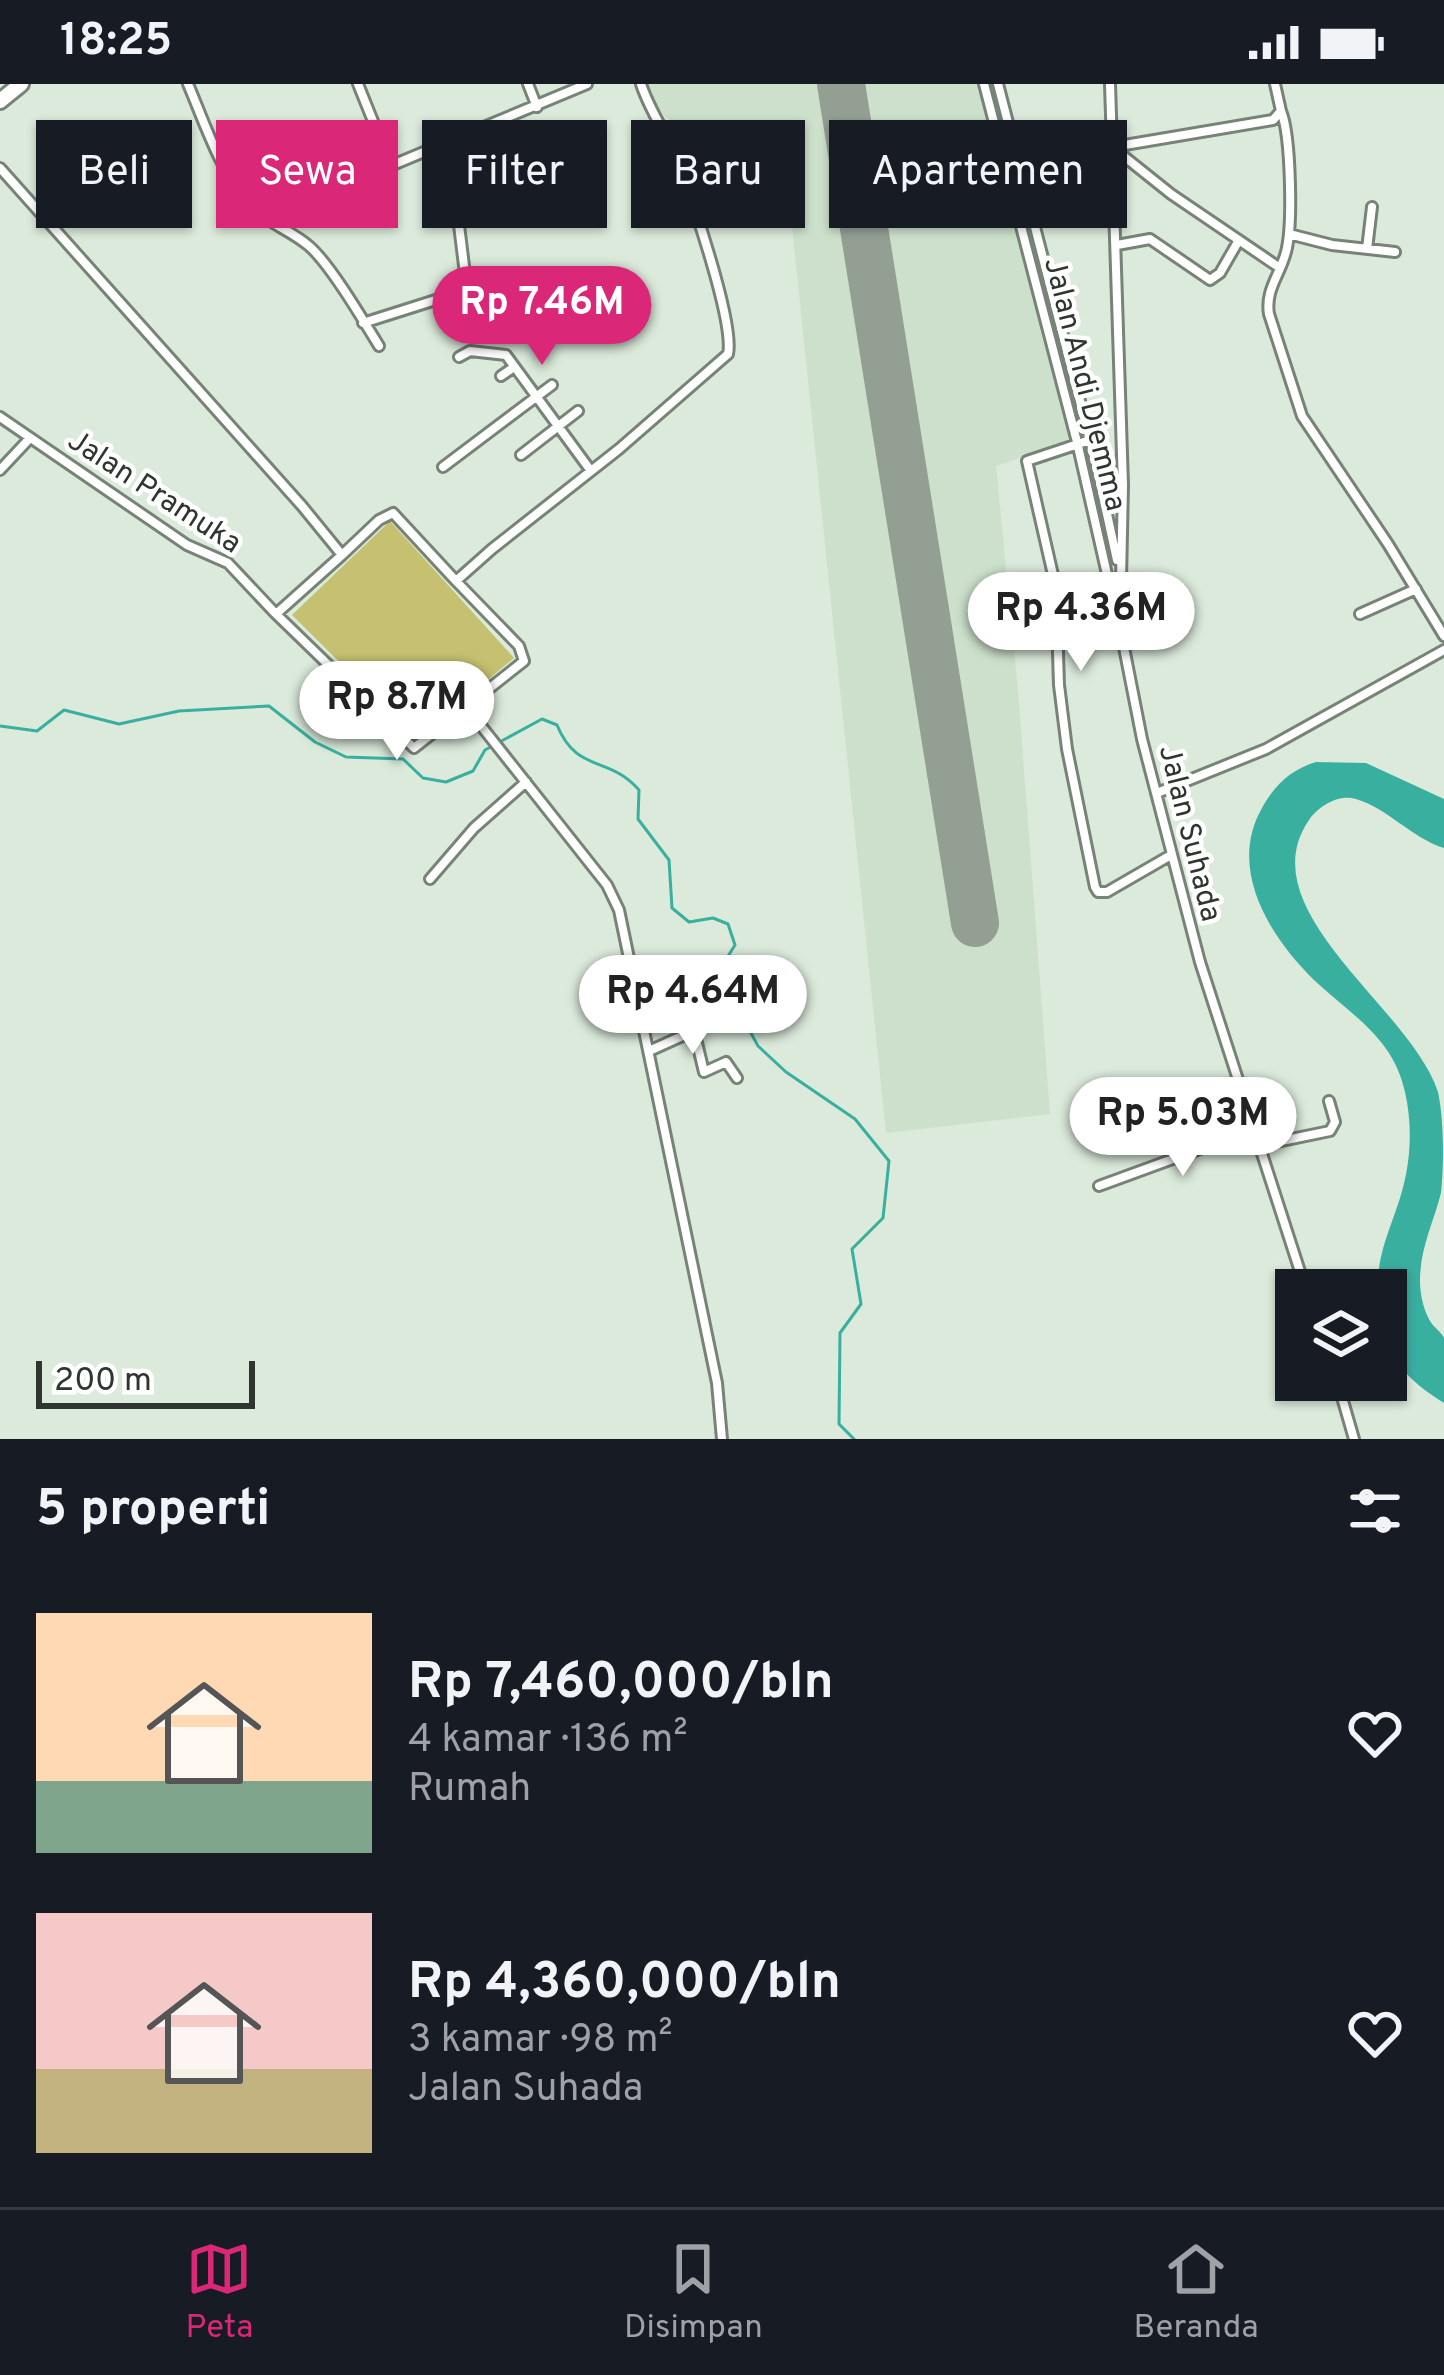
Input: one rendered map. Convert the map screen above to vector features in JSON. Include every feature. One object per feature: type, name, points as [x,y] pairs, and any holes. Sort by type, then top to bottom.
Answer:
[{"type":"street","points":[[188,84],[216,147]]},
{"type":"street","points":[[358,84],[373,120]]},
{"type":"street","points":[[528,84],[537,107]]},
{"type":"street","points":[[506,120],[587,84]]},
{"type":"street","points":[[456,581],[717,367],[730,344],[677,160],[641,84]]},
{"type":"street","name":"Jalan Andi Djemma","points":[[984,84],[994,120]]},
{"type":"street","name":"Jalan Andi Djemma","points":[[998,84],[1007,120]]},
{"type":"street","name":"Jalan Suhada","points":[[1110,84],[1110,120]]},
{"type":"street","points":[[1275,84],[1288,134],[1289,234],[1267,300],[1302,416],[1444,637]]},
{"type":"street","points":[[1127,142],[1269,121],[1281,111]]},
{"type":"street","points":[[1127,159],[1280,268]]},
{"type":"street","points":[[0,168],[342,555]]},
{"type":"street","points":[[1366,249],[1372,207]]},
{"type":"street","points":[[283,228],[320,256],[379,346]]},
{"type":"street","points":[[363,323],[467,290],[459,228]]},
{"type":"street","name":"Jalan Andi Djemma","points":[[1022,228],[1120,627]]},
{"type":"street","name":"Jalan Andi Djemma","points":[[1035,228],[1120,572]]},
{"type":"street","name":"Jalan Suhada","points":[[1116,228],[1123,485],[1120,627],[1171,855],[1252,1130],[1299,1269]]},
{"type":"street","points":[[1289,234],[1332,245],[1395,252]]},
{"type":"street","points":[[1117,244],[1150,239],[1210,280],[1220,273],[1240,241]]},
{"type":"street","points":[[1052,342],[1064,338]]},
{"type":"street","points":[[459,357],[470,351],[501,353],[591,471]]},
{"type":"street","points":[[501,376],[514,367]]},
{"type":"street","points":[[443,467],[552,385]]},
{"type":"street","points":[[520,455],[578,411]]},
{"type":"street","name":"Jalan Pramuka","points":[[0,417],[179,540],[228,563],[414,748],[467,708]]},
{"type":"street","points":[[0,470],[30,438]]},
{"type":"street","points":[[1090,440],[1027,461],[1056,588],[1059,685],[1067,749],[1095,887],[1107,892],[1171,855]]},
{"type":"street","points":[[276,614],[379,520],[393,513],[525,654],[524,661],[467,708],[607,885],[619,910],[718,1383],[722,1439]]},
{"type":"street","points":[[1056,588],[1107,577]]},
{"type":"street","points":[[1360,614],[1416,590]]},
{"type":"street","points":[[1157,793],[1266,748],[1444,650]]},
{"type":"street","points":[[430,879],[474,828],[526,782]]},
{"type":"street","points":[[643,1013],[706,982]]},
{"type":"street","points":[[685,993],[704,1072],[726,1062],[737,1078]]},
{"type":"street","points":[[649,1051],[720,1019]]},
{"type":"street","points":[[1257,1146],[1330,1131],[1335,1122],[1328,1101]]},
{"type":"street","points":[[1100,1186],[1252,1130]]},
{"type":"street","points":[[1342,1401],[1354,1439]]},
{"type":"shaded area","points":[[647,84],[980,84],[989,120],[829,120],[829,228],[1018,228],[1073,440],[996,466],[1050,1114],[886,1133],[792,228],[805,228],[805,120],[670,120],[653,107]]},
{"type":"shaded area","points":[[390,521],[514,658],[417,739],[292,615]]},
{"type":"water","points":[[1316,762],[1366,763],[1444,799],[1444,848],[1367,803],[1342,798],[1313,815],[1296,854],[1299,889],[1315,923],[1398,1027],[1438,1092],[1441,1193],[1420,1281],[1427,1315],[1444,1338],[1444,1403],[1407,1373],[1407,1269],[1380,1269],[1409,1152],[1408,1107],[1399,1073],[1381,1042],[1282,944],[1251,878],[1252,831],[1272,792],[1298,769]]},
{"type":"waterway","points":[[0,726],[37,731],[64,710],[119,724],[179,711],[269,706],[315,742],[346,757],[403,759],[423,778],[446,782],[473,771],[485,750],[542,719],[557,725],[584,758],[628,779],[639,790],[638,819],[669,860],[672,908],[689,922],[713,918],[728,924],[735,945],[725,961],[725,1002],[745,1022],[758,1046],[786,1072],[855,1119],[889,1161],[883,1218],[852,1249],[861,1304],[840,1333],[839,1424],[854,1439]]},
{"type":"runway","points":[[841,84],[975,923]]}]
